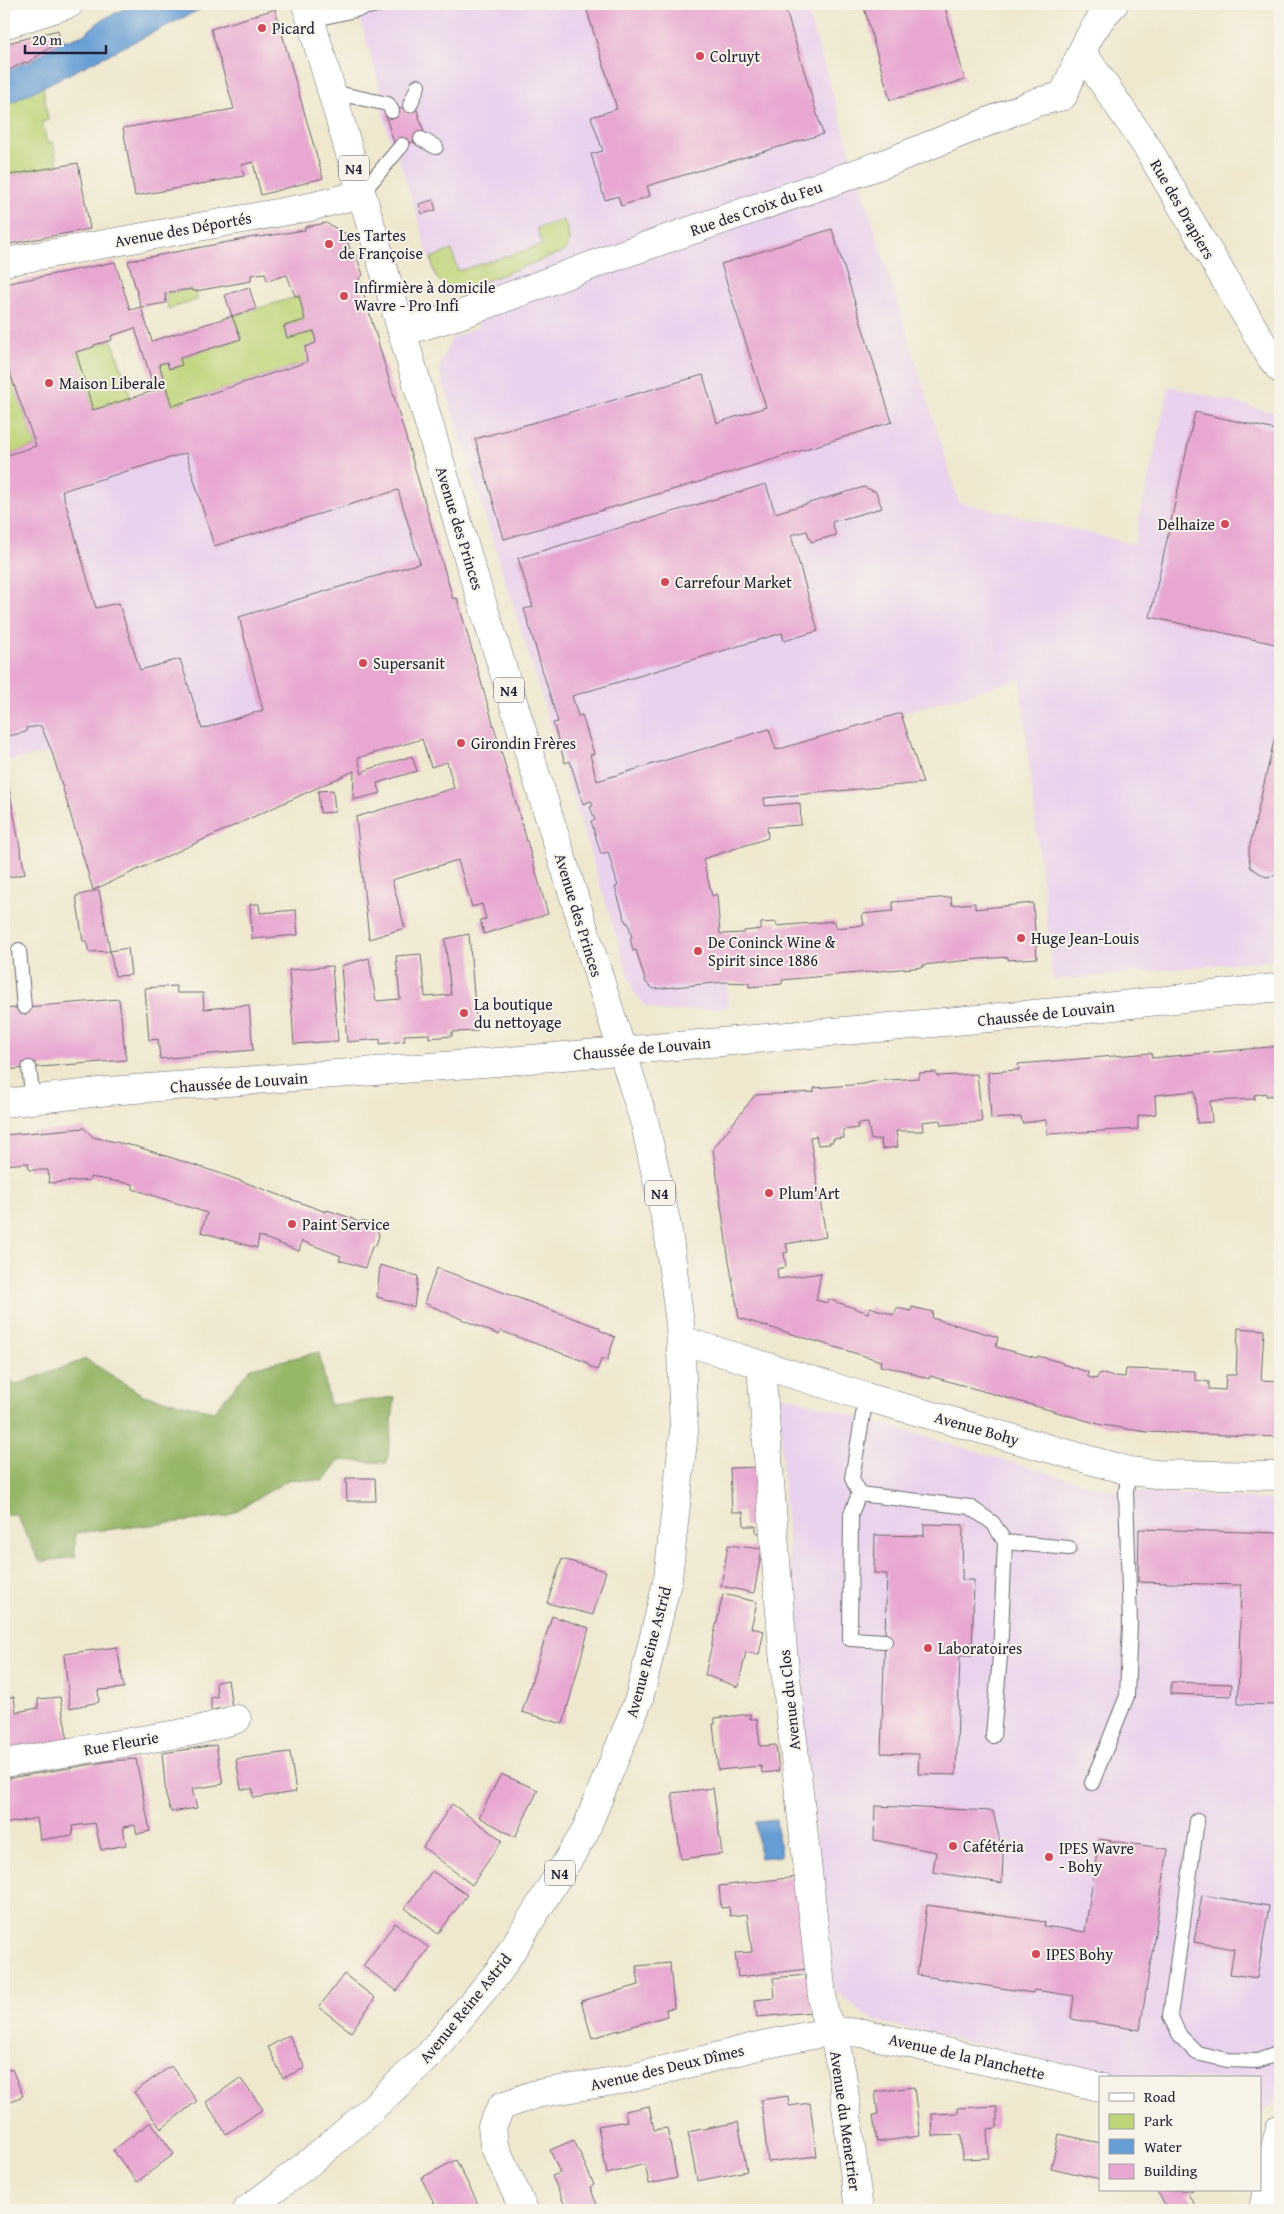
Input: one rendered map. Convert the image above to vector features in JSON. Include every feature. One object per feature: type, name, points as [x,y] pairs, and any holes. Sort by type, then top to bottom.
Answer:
[{"type":"street","points":[[4,25],[69,4]]},
{"type":"street","name":"Rue des Croix du Feu","points":[[402,332],[462,314],[606,260],[886,163],[1037,102],[1063,96],[1082,52],[1102,15],[1114,4]]},
{"type":"street","name":"Avenue des Princes","points":[[308,12],[470,564],[597,976],[622,1050]]},
{"type":"street","name":"Rue des Drapiers","points":[[1082,52],[1147,147],[1266,350],[1280,368]]},
{"type":"street","name":"Avenue des Déportés","points":[[4,262],[310,207],[361,194]]},
{"type":"street","name":"Chaussée de Louvain","points":[[4,1103],[108,1091],[425,1068],[1070,1011],[1280,987]]},
{"type":"street","name":"Avenue Reine Astrid","points":[[247,2210],[310,2162],[361,2119],[430,2054],[499,1971],[584,1834],[639,1699],[668,1578],[684,1432],[682,1340],[668,1231],[645,1124],[622,1050]]},
{"type":"street","name":"Avenue Bohy","points":[[682,1340],[866,1397],[1129,1471],[1156,1474],[1280,1476]]},
{"type":"street","name":"Avenue du Clos","points":[[761,1366],[783,1651],[824,2013],[833,2031]]},
{"type":"street","name":"Rue Fleurie","points":[[4,1763],[195,1730],[237,1719]]},
{"type":"street","name":"Avenue de la Planchette","points":[[833,2031],[862,2033],[948,2050],[1099,2087]]},
{"type":"street","name":"Avenue des Deux Dîmes","points":[[524,2210],[494,2145],[492,2126],[502,2106],[536,2094],[632,2078],[762,2044],[833,2031]]},
{"type":"street","name":"Avenue du Menetrier","points":[[833,2031],[842,2074],[859,2210]]},
{"type":"street","points":[[1263,2210],[1273,2128]]},
{"type":"lane","points":[[308,12],[381,4]]},
{"type":"lane","points":[[410,105],[418,86]]},
{"type":"lane","points":[[332,92],[388,104],[392,111]]},
{"type":"lane","points":[[421,140],[436,147]]},
{"type":"lane","points":[[361,194],[402,145]]},
{"type":"lane","points":[[19,950],[24,1007]]},
{"type":"lane","points":[[29,1068],[33,1100]]},
{"type":"lane","points":[[866,1397],[852,1478],[859,1494],[851,1514],[850,1639],[884,1641]]},
{"type":"lane","points":[[1092,1783],[1127,1696],[1130,1624],[1126,1491],[1129,1471]]},
{"type":"lane","points":[[859,1494],[970,1507],[993,1523],[1004,1542],[1000,1656],[993,1736]]},
{"type":"lane","points":[[1004,1542],[1069,1548]]},
{"type":"lane","points":[[1197,1821],[1170,2016],[1180,2036],[1197,2053],[1227,2060],[1257,2061],[1280,2053]]},
{"type":"shaded area","points":[[356,4],[805,4],[959,502],[1134,544],[1169,386],[1280,414],[1280,959],[1053,980],[1020,679],[901,713],[923,783],[799,795],[801,825],[767,827],[768,838],[703,859],[712,895],[717,894],[729,1007],[663,1012],[645,1006],[633,990],[439,368],[451,339],[478,327],[464,289],[454,289],[443,285],[435,277],[402,167],[391,144],[383,114],[380,88]]},
{"type":"shaded area","points":[[378,342],[453,598],[457,598],[491,718],[349,761],[354,771],[93,890],[52,753],[4,761],[4,456],[172,406],[307,362]]},
{"type":"shaded area","name":"IPES Wavre - Bohy","points":[[780,1394],[1106,1490],[1280,1501],[1280,2076],[1275,2100],[1262,2113],[1262,2076],[1117,2076],[875,2021],[834,1991],[803,1723],[782,1467]]},
{"type":"green space","points":[[43,86],[48,120],[42,122],[47,143],[53,142],[58,167],[4,176],[4,106]]},
{"type":"green space","points":[[564,220],[569,241],[563,252],[464,289],[456,289],[444,285],[434,272],[431,258],[452,250],[458,271],[542,245],[537,228]]},
{"type":"green space","points":[[192,289],[196,291],[197,300],[168,309],[165,293]]},
{"type":"green space","points":[[299,296],[305,320],[284,326],[287,337],[314,331],[316,343],[313,344],[307,362],[172,406],[159,364],[167,362],[170,369],[181,365],[180,358],[241,339],[232,316]]},
{"type":"green space","points":[[112,340],[131,398],[93,410],[76,352]]},
{"type":"green space","points":[[4,357],[36,446],[4,456]]},
{"type":"green space","points":[[319,1352],[330,1405],[395,1397],[387,1463],[339,1460],[323,1481],[290,1479],[226,1517],[75,1533],[75,1557],[40,1562],[16,1514],[4,1515],[4,1375],[15,1385],[86,1359],[143,1395],[214,1411],[251,1368]]},
{"type":"water","points":[[134,4],[211,4],[4,106],[4,73],[24,62],[27,63],[62,40],[70,40],[83,35],[100,21]]},
{"type":"water","points":[[776,1820],[781,1856],[760,1858],[756,1822]]},
{"type":"building","points":[[4,4],[27,4],[4,11]]},
{"type":"building","name":"Colruyt","points":[[585,4],[784,4],[823,134],[647,186],[650,196],[621,206],[618,196],[605,200],[591,154],[603,151],[591,117],[617,109]]},
{"type":"building","points":[[863,4],[944,4],[965,80],[890,100]]},
{"type":"building","points":[[275,9],[323,178],[261,195],[253,162],[241,165],[244,176],[135,196],[123,128],[234,109],[211,29]]},
{"type":"building","points":[[58,30],[60,41],[27,63],[24,62],[4,73],[4,44]]},
{"type":"building","points":[[415,104],[426,138],[395,147],[385,113]]},
{"type":"building","points":[[78,163],[90,229],[4,245],[4,176]]},
{"type":"building","points":[[433,200],[436,210],[422,214],[419,204]]},
{"type":"building","points":[[326,223],[345,233],[352,255],[356,255],[363,275],[359,278],[453,599],[457,598],[548,914],[484,934],[480,920],[486,919],[482,904],[472,907],[458,860],[392,880],[405,928],[369,939],[356,817],[454,788],[447,762],[431,767],[422,739],[358,758],[362,774],[366,770],[412,756],[417,771],[377,783],[381,793],[353,800],[354,771],[93,890],[52,752],[41,726],[26,728],[26,732],[4,737],[4,692],[8,691],[4,680],[4,456],[36,446],[4,357],[4,284],[115,262],[130,310],[141,307],[128,261],[260,236],[305,230],[305,227]],"holes":[[[265,273],[267,281],[287,275],[295,296],[299,296],[305,320],[284,326],[287,338],[314,331],[316,343],[305,347],[307,362],[172,406],[166,387],[93,410],[76,352],[112,340],[111,336],[135,328],[153,384],[165,382],[159,364],[167,362],[169,369],[182,365],[180,358],[241,339],[232,316],[152,341],[141,307],[166,303],[165,293],[192,289],[196,291],[251,281],[251,275]],[[186,453],[214,546],[398,490],[420,563],[239,617],[263,710],[202,729],[180,659],[140,670],[119,603],[96,608],[62,491]]]},
{"type":"building","points":[[832,229],[892,422],[733,472],[504,539],[475,439],[703,375],[717,423],[766,407],[721,264]]},
{"type":"building","points":[[249,287],[256,309],[232,316],[225,295]]},
{"type":"building","name":"Delhaize","points":[[1195,412],[1280,431],[1280,645],[1150,617]]},
{"type":"building","points":[[766,484],[775,513],[864,487],[876,492],[882,508],[832,522],[836,535],[811,542],[807,531],[791,535],[818,631],[784,641],[782,633],[572,696],[578,716],[582,715],[594,754],[590,755],[597,781],[769,729],[776,750],[901,713],[923,783],[764,798],[765,806],[800,803],[801,825],[767,827],[768,838],[703,859],[712,896],[717,894],[720,934],[744,933],[744,931],[761,929],[761,923],[776,922],[777,926],[835,921],[836,928],[864,925],[862,914],[893,911],[893,902],[951,897],[952,905],[975,903],[975,909],[1033,903],[1037,958],[1008,960],[1008,957],[980,959],[923,965],[923,967],[782,980],[782,984],[749,987],[749,983],[725,982],[654,989],[646,983],[636,950],[633,951],[630,938],[632,937],[615,887],[618,886],[608,852],[601,854],[591,821],[595,820],[590,807],[593,806],[591,801],[583,804],[570,761],[565,763],[553,723],[558,722],[524,609],[533,607],[518,558]]},
{"type":"building","points":[[1280,715],[1280,874],[1266,877],[1250,867],[1249,849]]},
{"type":"building","points":[[4,777],[7,777],[25,874],[4,878]]},
{"type":"building","points":[[333,790],[335,812],[320,813],[318,791]]},
{"type":"building","points":[[99,890],[110,951],[89,952],[86,941],[83,941],[76,896]]},
{"type":"building","points":[[250,904],[259,904],[260,913],[296,910],[298,935],[252,939]]},
{"type":"building","points":[[469,934],[477,1031],[452,1032],[452,1036],[429,1038],[429,1034],[404,1035],[405,1041],[380,1044],[380,1039],[347,1042],[341,966],[369,958],[376,1001],[400,999],[396,956],[421,954],[425,997],[451,995],[445,939]]},
{"type":"building","points":[[128,948],[131,975],[115,976],[110,951]]},
{"type":"building","points":[[332,966],[338,1041],[294,1044],[289,970]]},
{"type":"building","points":[[176,986],[177,993],[203,993],[204,1009],[249,1005],[253,1050],[160,1059],[158,1039],[149,1040],[145,988]]},
{"type":"building","points":[[119,999],[126,1060],[4,1070],[4,1009]]},
{"type":"building","points":[[1280,1046],[1280,1095],[1266,1096],[1266,1093],[1254,1095],[1255,1099],[1210,1101],[1212,1122],[1197,1123],[1195,1091],[1155,1095],[1156,1114],[1138,1116],[1138,1129],[1047,1134],[1046,1120],[1022,1123],[1021,1117],[991,1119],[988,1072],[1019,1070],[1018,1064],[1151,1053],[1152,1058]]},
{"type":"building","points":[[936,1072],[937,1076],[977,1074],[982,1122],[941,1125],[940,1120],[922,1122],[923,1131],[896,1131],[898,1147],[882,1149],[881,1139],[871,1140],[868,1123],[857,1124],[858,1128],[843,1130],[844,1138],[833,1139],[833,1142],[829,1142],[830,1144],[818,1145],[816,1136],[810,1137],[826,1237],[786,1244],[788,1252],[784,1253],[786,1267],[777,1269],[778,1279],[821,1273],[816,1300],[827,1303],[828,1299],[868,1313],[870,1307],[894,1315],[897,1308],[911,1311],[912,1307],[933,1312],[932,1318],[998,1337],[996,1347],[1063,1363],[1088,1372],[1088,1377],[1096,1379],[1100,1373],[1114,1377],[1125,1377],[1126,1369],[1195,1371],[1195,1380],[1209,1382],[1209,1389],[1225,1390],[1226,1375],[1236,1375],[1238,1328],[1264,1330],[1261,1380],[1280,1381],[1280,1437],[1147,1432],[1102,1425],[930,1376],[929,1379],[912,1372],[880,1366],[881,1361],[739,1318],[713,1149],[755,1095],[814,1092],[814,1088],[919,1078],[919,1073]]},
{"type":"building","points":[[84,1128],[93,1137],[138,1147],[219,1173],[326,1212],[327,1210],[358,1222],[362,1221],[374,1225],[379,1236],[376,1245],[372,1247],[365,1268],[339,1260],[341,1256],[302,1241],[299,1251],[259,1236],[257,1248],[201,1232],[207,1213],[133,1189],[133,1184],[90,1177],[90,1180],[49,1183],[48,1170],[29,1170],[28,1163],[4,1165],[4,1135]]},
{"type":"building","points":[[380,1265],[418,1276],[414,1307],[377,1297]]},
{"type":"building","points":[[437,1268],[600,1328],[599,1330],[615,1337],[607,1361],[602,1358],[597,1370],[586,1362],[501,1331],[499,1335],[424,1303]]},
{"type":"building","points":[[763,1467],[766,1532],[756,1533],[756,1526],[744,1526],[743,1512],[732,1512],[730,1468]]},
{"type":"building","points":[[346,1478],[375,1478],[376,1501],[347,1501]]},
{"type":"building","name":"Laboratoires","points":[[924,1524],[963,1525],[962,1580],[974,1580],[972,1656],[960,1656],[956,1775],[918,1774],[919,1754],[881,1753],[887,1574],[874,1573],[875,1535],[924,1536]]},
{"type":"building","points":[[1139,1529],[1280,1533],[1280,1705],[1238,1704],[1241,1585],[1138,1582]]},
{"type":"building","points":[[728,1545],[762,1549],[754,1593],[721,1586]]},
{"type":"building","points":[[562,1559],[606,1571],[593,1615],[547,1603]]},
{"type":"building","points":[[723,1594],[757,1602],[751,1628],[764,1631],[759,1655],[746,1652],[738,1687],[705,1675]]},
{"type":"building","points":[[552,1616],[589,1628],[563,1724],[522,1712]]},
{"type":"building","points":[[117,1647],[124,1688],[98,1690],[99,1702],[70,1708],[64,1654]]},
{"type":"building","points":[[228,1680],[232,1707],[211,1710],[211,1698],[217,1697],[216,1682]]},
{"type":"building","points":[[1171,1682],[1232,1684],[1231,1696],[1171,1694]]},
{"type":"building","points":[[14,1697],[16,1712],[38,1708],[38,1699],[60,1697],[68,1741],[4,1749],[4,1698]]},
{"type":"building","points":[[750,1714],[750,1719],[757,1719],[760,1746],[776,1745],[779,1771],[762,1773],[761,1766],[718,1770],[713,1724],[715,1724],[715,1718]]},
{"type":"building","points":[[216,1745],[223,1784],[192,1789],[197,1808],[171,1812],[166,1796],[162,1753]]},
{"type":"building","points":[[290,1752],[296,1792],[253,1798],[253,1789],[241,1789],[236,1759]]},
{"type":"building","points":[[136,1759],[150,1831],[137,1834],[135,1825],[123,1827],[126,1845],[101,1850],[95,1823],[72,1826],[73,1835],[40,1840],[37,1818],[4,1824],[4,1779],[111,1761]]},
{"type":"building","points":[[501,1774],[538,1790],[515,1837],[479,1817]]},
{"type":"building","points":[[713,1788],[722,1854],[681,1859],[672,1793]]},
{"type":"building","points":[[452,1804],[502,1840],[472,1885],[423,1847]]},
{"type":"building","name":"Cafétéria","points":[[875,1806],[993,1811],[1003,1855],[1002,1883],[933,1872],[936,1852],[874,1840]]},
{"type":"building","name":"IPES Bohy","points":[[1099,1839],[1168,1849],[1140,2030],[1071,2019],[1074,1996],[1034,1990],[1033,1993],[917,1975],[927,1905],[1045,1922],[1044,1926],[1085,1932]]},
{"type":"building","points":[[4,1848],[8,1863],[4,1864]]},
{"type":"building","points":[[432,1871],[467,1895],[438,1934],[405,1908]]},
{"type":"building","points":[[797,1877],[808,1969],[738,1977],[735,1953],[752,1952],[747,1914],[730,1916],[729,1907],[721,1908],[719,1886]]},
{"type":"building","points":[[1202,1895],[1269,1906],[1257,1978],[1230,1974],[1234,1949],[1194,1942]]},
{"type":"building","points":[[395,1923],[429,1948],[397,1991],[363,1966]]},
{"type":"building","points":[[670,1963],[674,2008],[666,2009],[667,2016],[592,2038],[581,2001],[639,1985],[636,1966]]},
{"type":"building","points":[[344,1974],[375,1998],[351,2032],[319,2007]]},
{"type":"building","points":[[808,1975],[812,2012],[757,2017],[755,2000],[775,1998],[773,1978]]},
{"type":"building","points":[[289,2035],[305,2068],[283,2078],[268,2047]]},
{"type":"building","points":[[171,2066],[197,2101],[161,2129],[134,2092]]},
{"type":"building","points":[[12,2069],[23,2096],[4,2104],[4,2072]]},
{"type":"building","points":[[240,2078],[263,2109],[226,2134],[206,2102]]},
{"type":"building","points":[[914,2087],[920,2136],[877,2142],[873,2115],[878,2114],[875,2092]]},
{"type":"building","points":[[788,2096],[789,2106],[810,2103],[817,2156],[768,2162],[761,2100]]},
{"type":"building","points":[[649,2106],[654,2130],[667,2128],[677,2178],[649,2184],[645,2164],[607,2174],[598,2126],[627,2121],[625,2111]]},
{"type":"building","points":[[997,2106],[997,2128],[987,2129],[989,2158],[962,2159],[961,2135],[933,2136],[932,2114],[958,2113],[958,2108]]},
{"type":"building","points":[[151,2122],[174,2154],[137,2182],[113,2150]]},
{"type":"building","points":[[738,2122],[747,2171],[697,2181],[688,2132]]},
{"type":"building","points":[[1059,2134],[1099,2143],[1099,2179],[1051,2168]]},
{"type":"building","points":[[574,2140],[594,2185],[590,2187],[599,2210],[567,2210],[552,2176],[560,2173],[550,2150]]},
{"type":"building","points":[[456,2160],[481,2210],[438,2210],[421,2178]]},
{"type":"building","points":[[1157,2192],[1191,2192],[1188,2194],[1198,2210],[1169,2210]]},
{"type":"place","name":"Picard","points":[[262,28]]},
{"type":"place","name":"Colruyt","points":[[700,56]]},
{"type":"place","name":"Les Tartes de Françoise","points":[[329,244]]},
{"type":"place","name":"Infirmière à domicile Wavre - Pro Infi","points":[[344,296]]},
{"type":"place","name":"Maison Liberale","points":[[49,383]]},
{"type":"place","name":"Delhaize","points":[[1225,524]]},
{"type":"place","name":"Carrefour Market","points":[[665,582]]},
{"type":"place","name":"Supersanit","points":[[363,663]]},
{"type":"place","name":"Girondin Frères","points":[[461,743]]},
{"type":"place","name":"Huge Jean-Louis","points":[[1021,938]]},
{"type":"place","name":"De Coninck Wine & Spirit since 1886","points":[[698,951]]},
{"type":"place","name":"La boutique du nettoyage","points":[[464,1013]]},
{"type":"place","name":"Plum'Art","points":[[769,1193]]},
{"type":"place","name":"Paint Service","points":[[292,1224]]},
{"type":"place","name":"Laboratoires","points":[[928,1648]]},
{"type":"place","name":"Cafétéria","points":[[953,1846]]},
{"type":"place","name":"IPES Wavre - Bohy","points":[[1049,1857]]},
{"type":"place","name":"IPES Bohy","points":[[1036,1954]]}]
